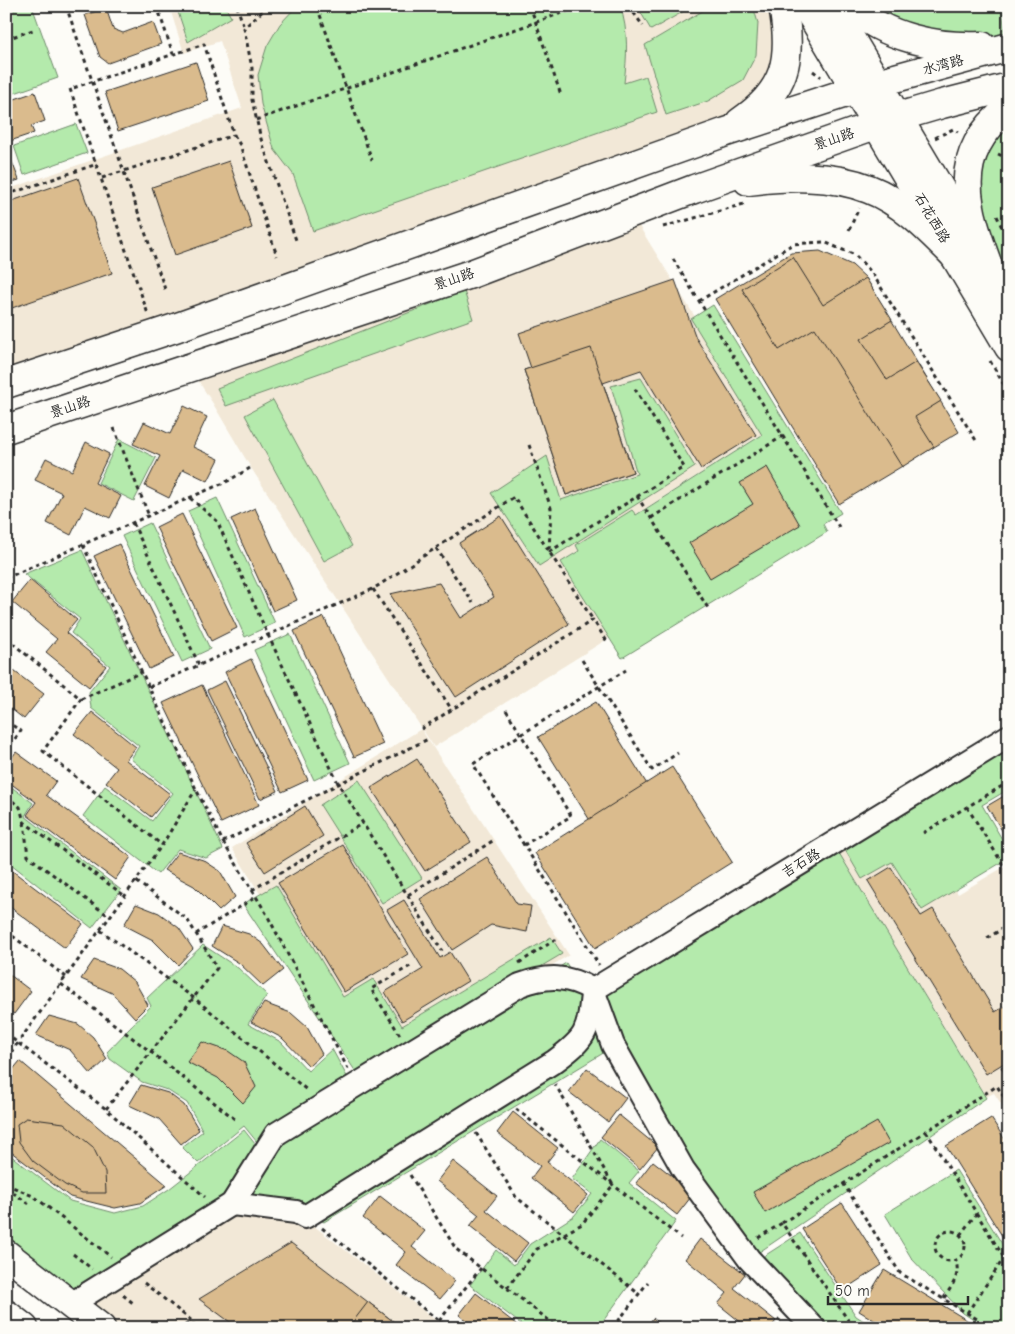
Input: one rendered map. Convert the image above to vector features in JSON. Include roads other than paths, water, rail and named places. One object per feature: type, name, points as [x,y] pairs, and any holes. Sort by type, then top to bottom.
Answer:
[{"type":"main road","points":[[726,132],[754,113],[772,94],[781,76],[786,52],[786,23],[783,6]]},
{"type":"main road","points":[[806,6],[866,87]]},
{"type":"main road","points":[[831,6],[866,87]]},
{"type":"main road","points":[[850,6],[861,16],[890,32],[917,41],[951,46],[1009,45]]},
{"type":"main road","name":"水湾路","points":[[866,87],[1009,45]]},
{"type":"main road","points":[[6,384],[155,335],[726,132],[866,87]]},
{"type":"main road","name":"石花西路","points":[[866,87],[887,121],[990,271],[1009,304]]},
{"type":"main road","points":[[887,121],[942,104],[1009,87]]},
{"type":"main road","points":[[990,271],[974,226],[968,201],[968,179],[971,155],[976,144],[997,117],[1009,108]]},
{"type":"main road","name":"石花西路","points":[[887,121],[956,256],[999,354]]},
{"type":"main road","name":"景山路","points":[[6,428],[471,274],[694,188],[887,121]]},
{"type":"main road","points":[[694,188],[775,177],[838,181],[868,189],[901,208],[925,226],[956,256]]},
{"type":"main road","points":[[6,1254],[101,1328]]},
{"type":"main road","points":[[6,1314],[24,1328]]},
{"type":"street","name":"吉石路","points":[[600,985],[1009,736]]},
{"type":"street","points":[[71,1304],[226,1208],[276,1134],[520,985],[533,980],[559,978],[600,985]]},
{"type":"street","points":[[226,1208],[296,1212],[305,1217],[555,1061],[575,1046],[585,1034],[600,985]]},
{"type":"street","points":[[600,985],[613,1045],[683,1169],[749,1259],[814,1328]]}]
